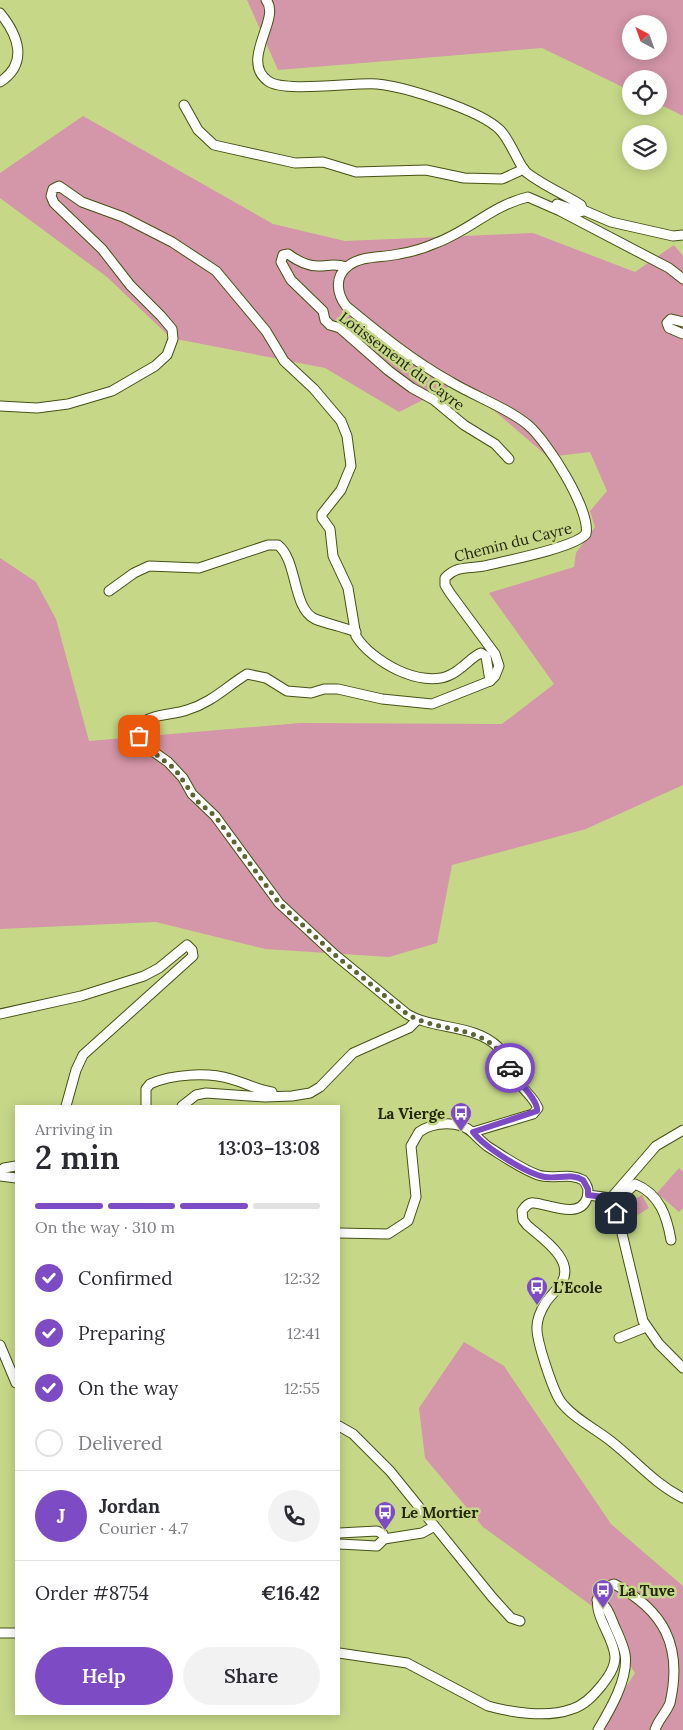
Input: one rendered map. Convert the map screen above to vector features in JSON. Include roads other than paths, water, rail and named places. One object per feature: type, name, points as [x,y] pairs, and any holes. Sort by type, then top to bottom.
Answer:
[{"type":"street","points":[[266,0],[269,5],[269,12],[260,41],[258,66],[267,81],[277,85],[328,86],[377,84],[439,100],[485,119],[500,130],[512,144],[524,170],[581,206],[583,210],[611,222],[673,236],[683,235]]},
{"type":"street","points":[[0,13],[17,38],[18,47],[16,62],[9,76],[0,82]]},
{"type":"street","points":[[184,105],[198,130],[214,145],[295,163],[323,162],[356,172],[426,170],[464,178],[502,178],[524,170]]},
{"type":"street","points":[[0,406],[37,408],[68,404],[112,391],[155,366],[167,355],[173,339],[172,329],[161,316],[130,285],[102,249],[62,213],[54,203],[51,196],[53,189],[59,186],[82,202],[123,217],[172,242],[216,271],[266,331],[284,361],[314,389],[344,426],[352,459],[341,490],[322,514],[322,518],[330,529],[333,556],[348,588],[356,632],[360,642],[388,665],[409,675],[429,679],[448,676],[464,668],[476,655],[481,653],[486,656],[490,681],[432,704],[382,699],[338,689],[324,689],[311,693],[287,691],[266,678],[247,674],[214,699],[188,710],[146,720],[140,725],[139,736],[144,745],[175,769],[197,801],[215,816],[279,903],[334,954],[417,1020],[477,1035],[496,1046],[505,1057],[515,1078],[538,1108],[533,1114],[473,1132]]},
{"type":"street","points":[[346,267],[358,260],[400,254],[436,243],[461,231],[492,210],[517,200],[528,198],[542,202],[669,268],[683,279]]},
{"type":"street","points":[[542,202],[545,199],[580,212],[583,210]]},
{"type":"street","name":"Lotissement du Cayre","points":[[346,267],[336,263],[317,266],[306,264],[288,254],[283,255],[281,262],[291,280],[323,311],[325,320],[330,325],[340,328],[389,371],[434,400],[464,426],[495,444],[509,459]]},
{"type":"street","name":"Chemin du Cayre","points":[[346,267],[339,278],[337,289],[339,297],[346,306],[422,366],[529,425],[563,470],[586,517],[586,534],[572,544],[483,566],[457,568],[445,578],[445,585],[496,654],[499,666],[495,676],[490,681]]},
{"type":"street","points":[[683,322],[671,319],[667,323],[669,328],[683,334]]},
{"type":"street","points":[[109,591],[134,573],[149,566],[199,568],[268,545],[278,545],[288,557],[305,609],[314,618],[356,632]]},
{"type":"street","points":[[0,1014],[81,996],[144,976],[159,968],[187,944],[192,950],[192,956],[83,1055],[76,1070],[66,1105]]},
{"type":"street","points":[[183,1105],[196,1095],[206,1093],[284,1097],[305,1094],[320,1087],[353,1054],[409,1028],[417,1020]]},
{"type":"street","points":[[146,1105],[146,1090],[150,1084],[195,1076],[231,1079],[284,1097]]},
{"type":"street","points":[[340,1233],[388,1234],[408,1221],[416,1197],[411,1146],[419,1132],[425,1128],[444,1124],[459,1126],[473,1132],[488,1147],[534,1173],[552,1178],[578,1177],[587,1184],[588,1195],[585,1202],[578,1207],[554,1209],[529,1203],[522,1211],[523,1220],[527,1225],[559,1256],[564,1274],[562,1284],[549,1298],[540,1314],[536,1328],[538,1342],[556,1393],[568,1410],[613,1442],[662,1486],[683,1498]]},
{"type":"street","points":[[612,1201],[656,1146],[683,1130]]},
{"type":"street","points":[[15,1166],[4,1168],[0,1174],[15,1178]]},
{"type":"street","points":[[612,1201],[635,1184],[643,1187],[667,1216],[670,1240]]},
{"type":"street","points":[[588,1195],[612,1201]]},
{"type":"street","points":[[612,1201],[646,1327],[669,1355],[683,1368]]},
{"type":"street","points":[[619,1338],[646,1327]]},
{"type":"street","points":[[0,1346],[15,1381]]},
{"type":"street","points":[[340,1427],[353,1434],[390,1471],[492,1597],[512,1618],[520,1621]]},
{"type":"street","points":[[340,1544],[377,1546],[384,1539],[422,1533],[434,1527]]},
{"type":"street","points":[[340,1533],[377,1532],[383,1534],[384,1539]]},
{"type":"street","points":[[340,1653],[407,1663],[495,1708],[556,1713],[572,1709],[585,1702],[609,1676],[614,1663],[613,1644],[598,1610],[597,1600],[599,1592],[606,1585],[614,1584],[649,1607],[670,1634],[676,1648],[678,1662],[670,1703],[655,1730]]},
{"type":"street","points":[[597,1600],[604,1604],[610,1614],[622,1643],[626,1665],[620,1686],[598,1730]]},
{"type":"street","points":[[0,1633],[15,1632]]},
{"type":"place","name":"La Vierge","points":[[461,1132]]},
{"type":"place","name":"L’Ecole","points":[[537,1306]]},
{"type":"place","name":"Le Mortier","points":[[385,1531]]},
{"type":"place","name":"La Tuve","points":[[603,1609]]}]
